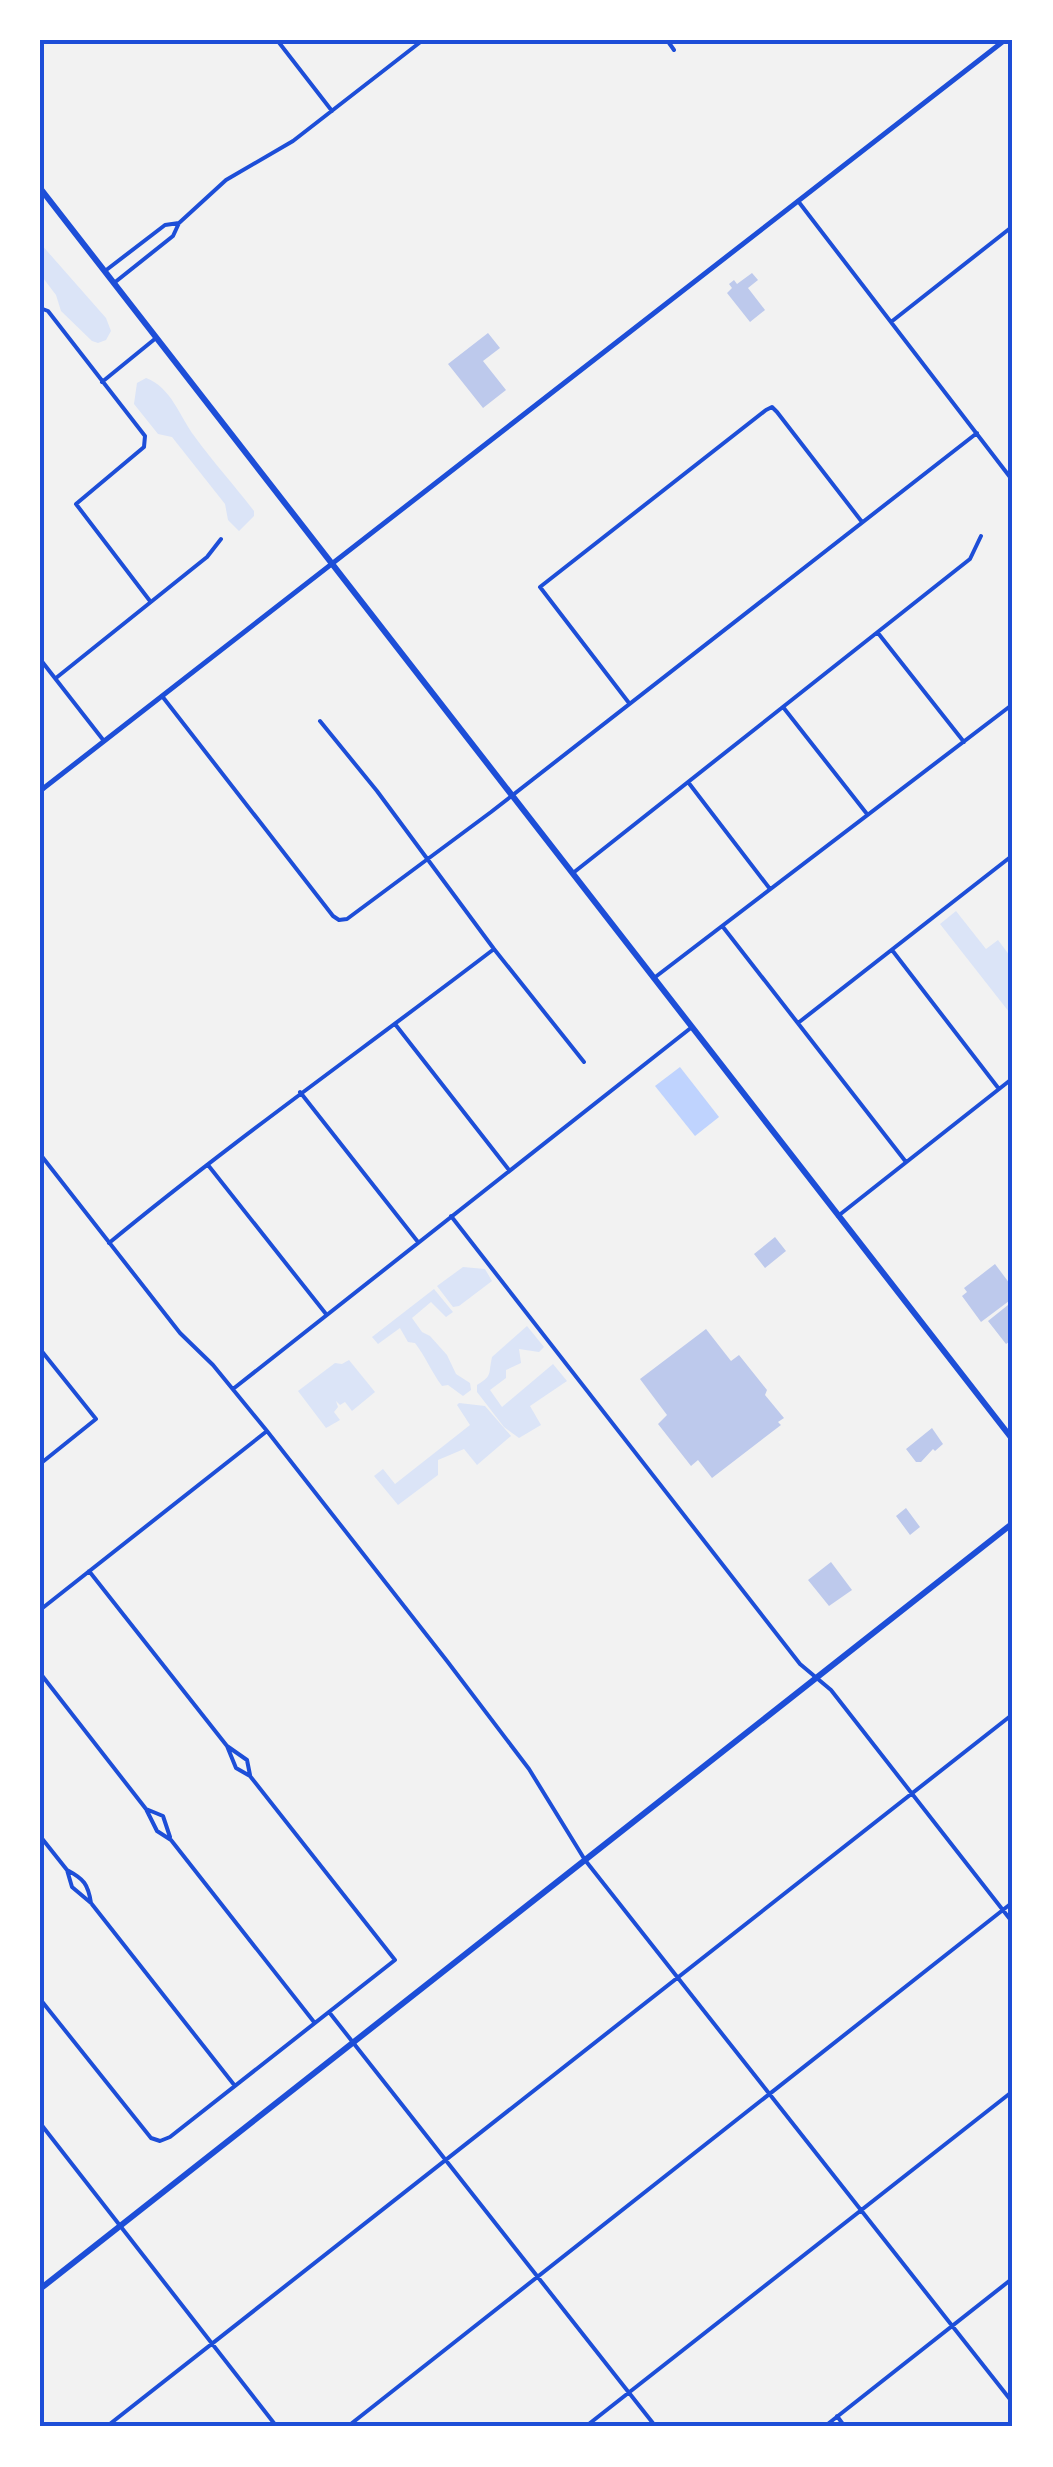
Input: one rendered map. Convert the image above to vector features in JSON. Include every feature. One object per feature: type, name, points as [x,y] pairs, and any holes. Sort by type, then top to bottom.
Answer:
[{"type":"main road","points":[[40,188],[1013,1440]]},
{"type":"main road","points":[[40,2289],[1013,1524]]},
{"type":"street","points":[[276,40],[332,112]]},
{"type":"street","points":[[114,283],[173,236],[179,223],[226,180],[279,151],[423,40]]},
{"type":"street","points":[[667,40],[674,50]]},
{"type":"street","points":[[40,791],[1005,40]]},
{"type":"street","points":[[798,201],[1013,480]]},
{"type":"street","points":[[104,271],[165,225],[179,223]]},
{"type":"street","points":[[891,322],[1012,230]]},
{"type":"street","points":[[146,240],[155,251]]},
{"type":"street","points":[[41,307],[147,442],[76,504],[150,602]]},
{"type":"street","points":[[102,382],[156,338]]},
{"type":"street","points":[[628,702],[540,587],[772,407],[862,522]]},
{"type":"street","points":[[162,695],[339,920],[350,918],[976,433]]},
{"type":"street","points":[[573,873],[970,559],[980,536]]},
{"type":"street","points":[[56,678],[207,557],[220,540]]},
{"type":"street","points":[[878,633],[964,742]]},
{"type":"street","points":[[40,659],[104,741]]},
{"type":"street","points":[[654,978],[1011,706],[1013,714]]},
{"type":"street","points":[[784,707],[868,816]]},
{"type":"street","points":[[320,722],[428,856],[494,949],[584,1062]]},
{"type":"street","points":[[688,782],[772,890]]},
{"type":"street","points":[[798,1023],[1013,855]]},
{"type":"street","points":[[723,927],[906,1162]]},
{"type":"street","points":[[108,1243],[300,1092],[494,949]]},
{"type":"street","points":[[892,950],[999,1089]]},
{"type":"street","points":[[395,1024],[509,1170]]},
{"type":"street","points":[[233,1389],[692,1027]]},
{"type":"street","points":[[838,1216],[1013,1078]]},
{"type":"street","points":[[300,1092],[418,1242]]},
{"type":"street","points":[[40,1154],[180,1334],[267,1431],[530,1770],[585,1860],[1013,2403]]},
{"type":"street","points":[[208,1165],[326,1314]]},
{"type":"street","points":[[451,1216],[815,1679],[831,1690],[1013,1922]]},
{"type":"street","points":[[40,1349],[96,1420],[40,1464]]},
{"type":"street","points":[[40,1610],[267,1431]]},
{"type":"street","points":[[40,1999],[151,2138],[160,2141],[395,1960],[250,1776],[236,1768],[227,1746],[89,1572]]},
{"type":"street","points":[[40,1673],[146,1809],[151,1823],[171,1840],[314,2023]]},
{"type":"street","points":[[106,2427],[1013,1714]]},
{"type":"street","points":[[227,1746],[247,1760],[250,1776]]},
{"type":"street","points":[[146,1809],[167,1822],[171,1840]]},
{"type":"street","points":[[40,1836],[67,1870],[77,1894],[91,1903],[235,2086]]},
{"type":"street","points":[[67,1870],[88,1886],[91,1903]]},
{"type":"street","points":[[346,2427],[1013,1902]]},
{"type":"street","points":[[329,2012],[656,2427]]},
{"type":"street","points":[[585,2427],[1013,2091]]},
{"type":"street","points":[[40,2123],[277,2427]]},
{"type":"street","points":[[824,2427],[1013,2278]]},
{"type":"street","points":[[837,2416],[845,2427]]},
{"type":"shaded area","points":[[40,243],[106,318],[111,331],[106,340],[92,341],[61,311],[56,295],[40,274]]},
{"type":"shaded area","points":[[146,378],[169,396],[195,437],[254,511],[239,531],[228,520],[225,504],[172,437],[158,434],[134,404],[137,383]]},
{"type":"shaded area","points":[[956,911],[986,949],[998,940],[1013,960],[1013,1017],[940,924]]},
{"type":"shaded area","points":[[463,1267],[485,1269],[492,1281],[453,1307],[437,1286]]},
{"type":"shaded area","points":[[434,1289],[453,1312],[446,1317],[431,1302],[412,1318],[447,1355],[456,1374],[470,1383],[471,1390],[463,1396],[448,1385],[442,1386],[415,1343],[408,1342],[400,1328],[378,1344],[372,1337]]},
{"type":"shaded area","points":[[527,1326],[544,1347],[539,1352],[519,1349],[521,1363],[506,1370],[506,1378],[490,1390],[502,1407],[553,1364],[567,1381],[530,1406],[541,1425],[519,1438],[504,1427],[477,1392],[477,1385],[488,1376],[492,1357]]},
{"type":"shaded area","points":[[349,1360],[375,1392],[352,1411],[345,1402],[340,1405],[336,1401],[338,1407],[334,1412],[340,1420],[326,1428],[298,1391],[335,1363]]},
{"type":"shaded area","points":[[459,1403],[485,1406],[511,1436],[477,1465],[464,1449],[438,1460],[438,1475],[398,1505],[374,1476],[383,1469],[395,1484],[470,1425]]},
{"type":"water","points":[[680,1067],[719,1117],[695,1136],[655,1086]]},
{"type":"building","points":[[752,273],[758,280],[748,288],[765,310],[750,322],[727,293],[734,280],[737,284]]},
{"type":"building","points":[[488,333],[500,348],[483,361],[506,390],[483,408],[448,364]]},
{"type":"building","points":[[775,1237],[786,1251],[765,1268],[754,1254]]},
{"type":"building","points":[[995,1264],[1013,1288],[1013,1298],[981,1322],[962,1296],[967,1292],[964,1288]]},
{"type":"building","points":[[1013,1301],[1013,1339],[1006,1344],[988,1321]]},
{"type":"building","points":[[706,1329],[731,1361],[739,1355],[784,1418],[778,1422],[781,1425],[712,1478],[698,1460],[691,1466],[658,1424],[667,1415],[640,1379]]},
{"type":"building","points":[[932,1428],[943,1444],[916,1462],[906,1449]]},
{"type":"building","points":[[906,1508],[920,1527],[910,1535],[896,1516]]},
{"type":"building","points":[[831,1562],[852,1590],[829,1606],[808,1580]]}]
